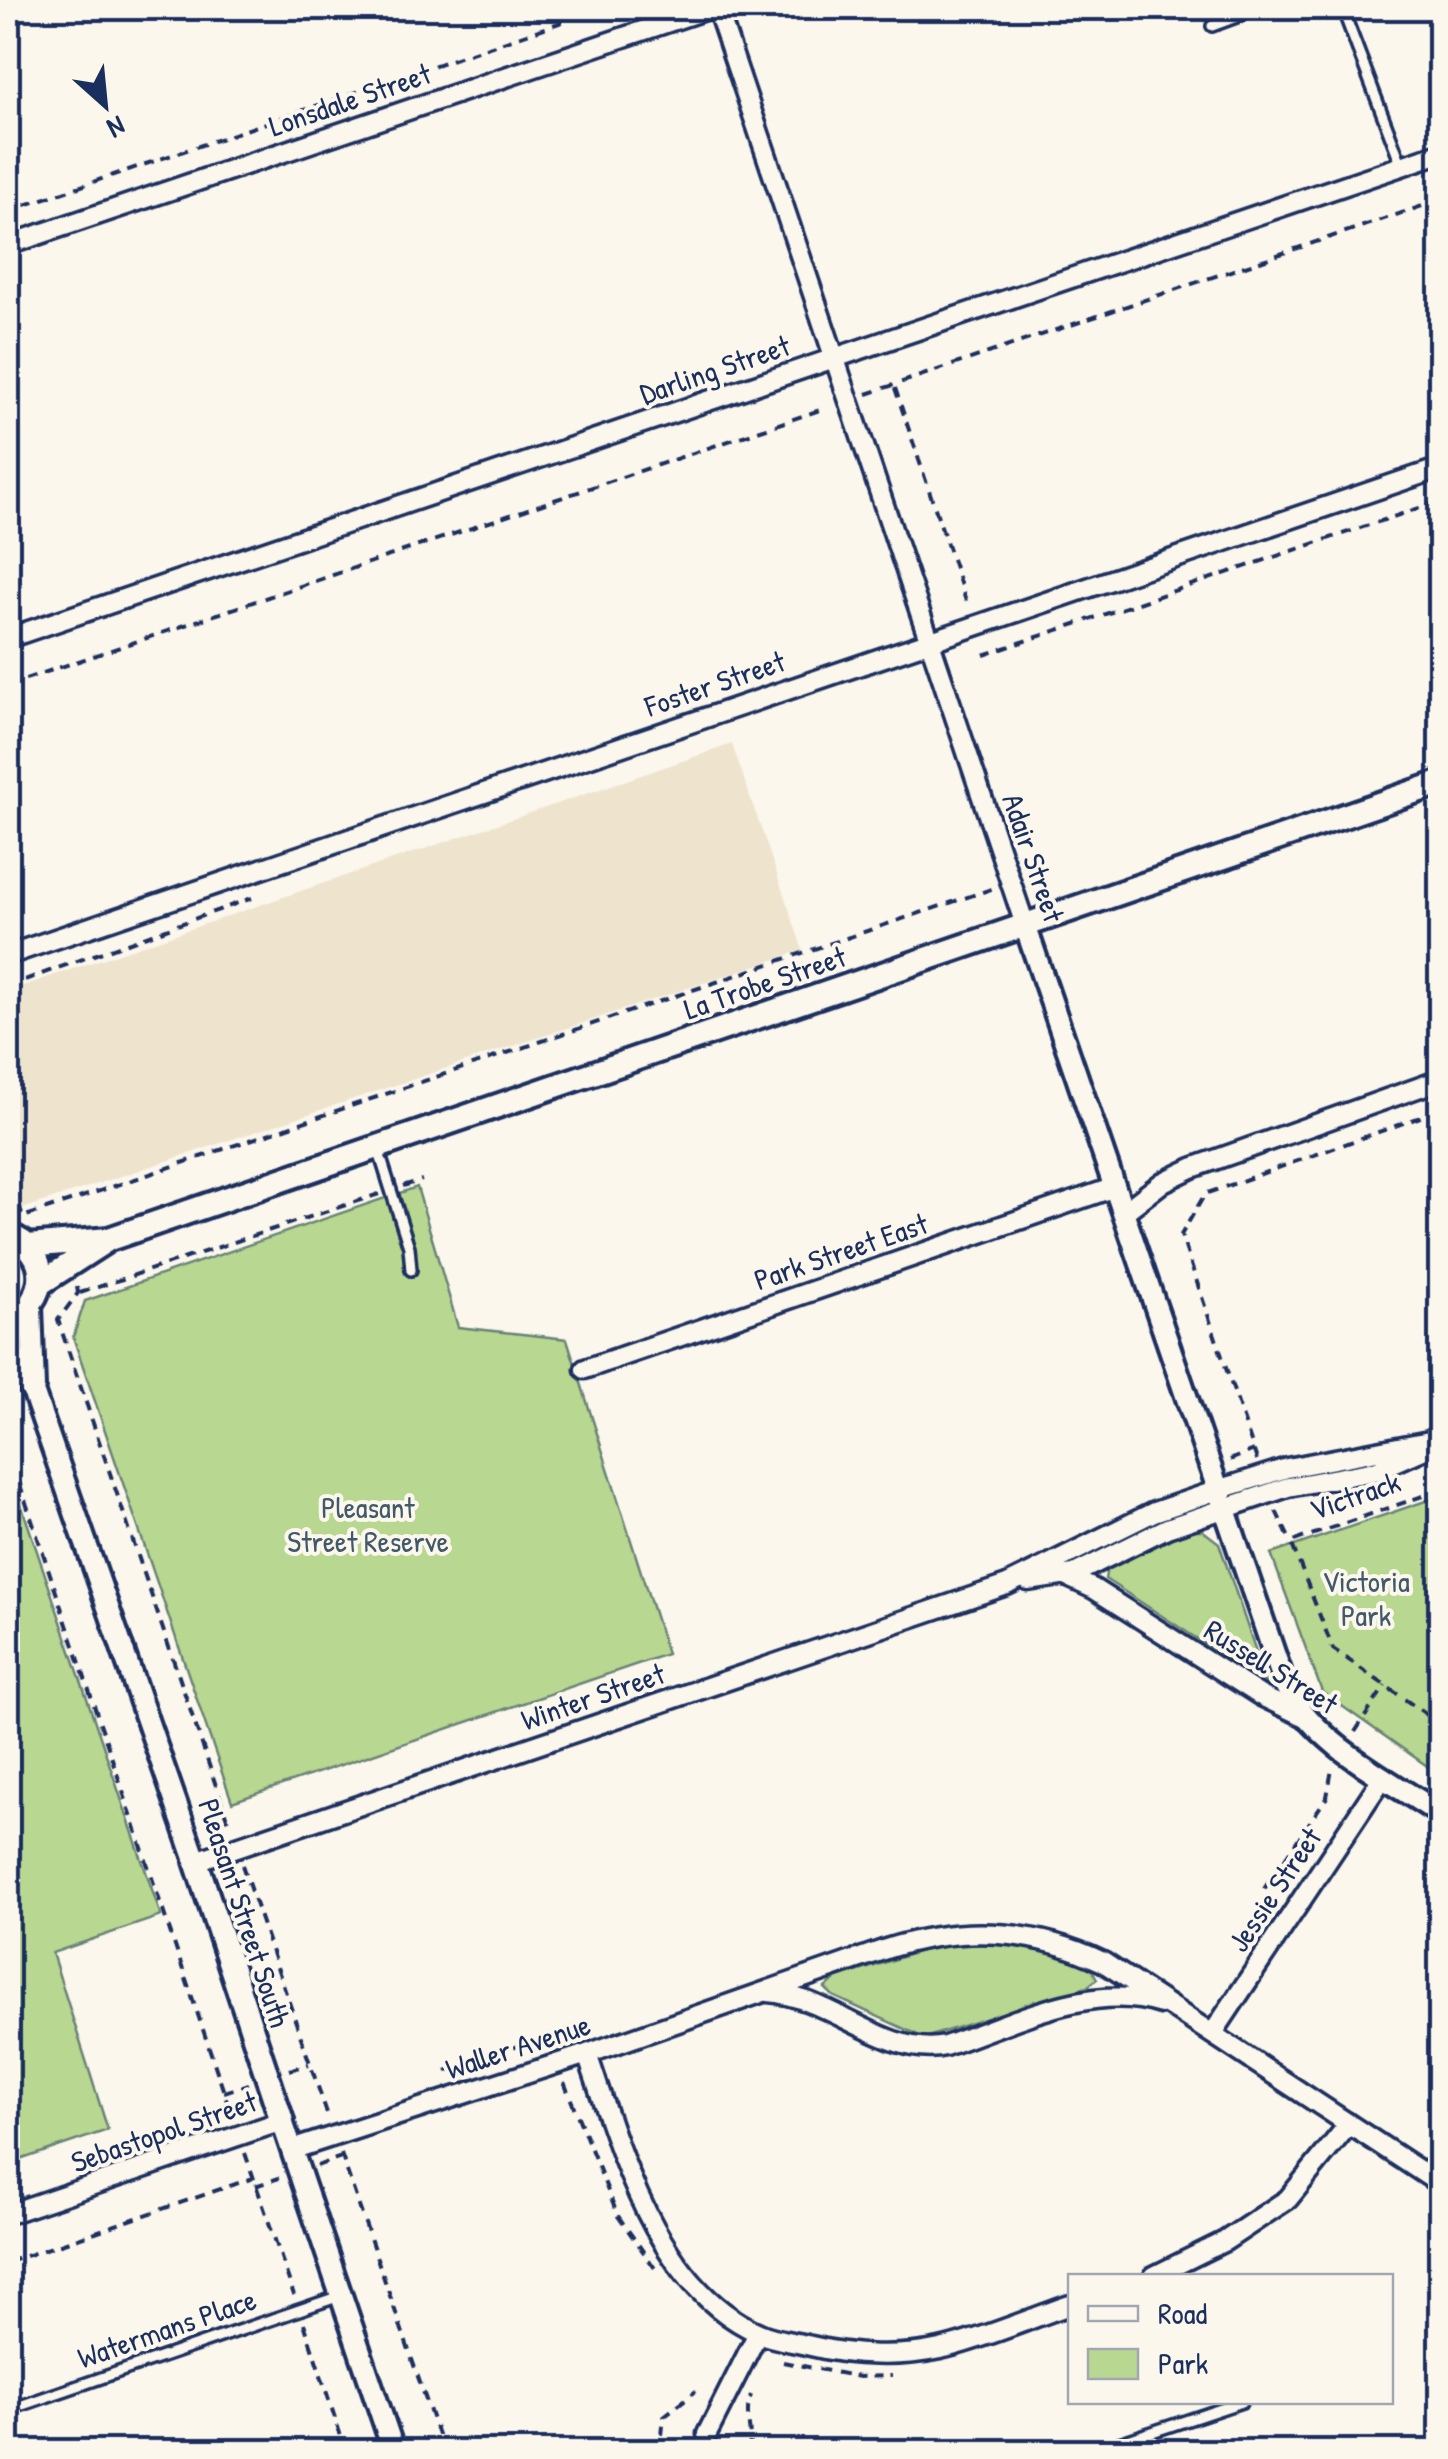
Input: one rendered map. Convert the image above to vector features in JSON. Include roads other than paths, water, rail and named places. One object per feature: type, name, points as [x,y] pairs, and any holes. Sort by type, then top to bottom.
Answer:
[{"type":"main road","name":"La Trobe Street","points":[[41,1283],[109,1239],[1440,783]]},
{"type":"main road","name":"La Trobe Street","points":[[18,1240],[109,1239]]},
{"type":"main road","points":[[8,1320],[32,1306],[41,1283],[41,1269],[18,1240]]},
{"type":"main road","name":"Pleasant Street South","points":[[196,1861],[282,2121]]},
{"type":"street","name":"Lonsdale Street","points":[[8,245],[713,8]]},
{"type":"street","name":"Adair Street","points":[[713,8],[1282,1678],[1309,1720]]},
{"type":"street","name":"Darling Street","points":[[8,638],[1440,152]]},
{"type":"street","name":"Foster Street","points":[[8,954],[1440,468]]},
{"type":"street","points":[[1124,1212],[1163,1182],[1192,1168],[1440,1080]]},
{"type":"street","name":"Park Street East","points":[[585,1369],[1115,1187]]},
{"type":"street","name":"Pleasant Street South","points":[[32,1306],[34,1394]]},
{"type":"street","name":"Pleasant Street South","points":[[8,1347],[34,1394],[196,1861]]},
{"type":"street","name":"Winter Street","points":[[196,1861],[1007,1585],[1154,1512],[1222,1499],[1266,1484],[1375,1471],[1440,1440]]},
{"type":"street","name":"Winter Street","points":[[1007,1585],[1066,1576],[1222,1499]]},
{"type":"street","name":"Russell Street","points":[[1066,1576],[1088,1585],[1261,1696],[1309,1720],[1342,1749],[1440,1814]]},
{"type":"street","name":"Jessie Street","points":[[1213,2034],[1384,1776]]},
{"type":"street","name":"Waller Avenue","points":[[291,2150],[587,2054],[908,1942],[953,1933],[992,1932],[1072,1948],[1140,1984],[1440,2184]]},
{"type":"street","name":"Waller Avenue","points":[[760,1992],[807,1998],[922,2049],[945,2046],[1098,1998],[1128,1997],[1175,2010]]},
{"type":"street","points":[[587,2054],[634,2190],[669,2253],[711,2299],[758,2333],[837,2352],[883,2354],[940,2349],[1068,2305]]},
{"type":"street","name":"Pleasant Street South","points":[[282,2121],[394,2452]]},
{"type":"street","name":"Sebastopol Street","points":[[8,2214],[282,2121]]},
{"type":"street","points":[[1158,2274],[1225,2241],[1288,2198],[1349,2124]]},
{"type":"street","points":[[707,2434],[758,2333]]},
{"type":"lane","points":[[1212,26],[1261,8]]},
{"type":"lane","points":[[1342,8],[1402,166]]},
{"type":"lane","points":[[378,1149],[409,1247],[411,1270]]},
{"type":"lane","name":"Watermans Place","points":[[8,2410],[342,2296]]},
{"type":"lane","points":[[1092,2452],[1236,2404]]},
{"type":"park label","name":"Pleasant Street Reserve","points":[[368,1525]]},
{"type":"park label","name":"Victoria Park","points":[[1366,1599]]}]
